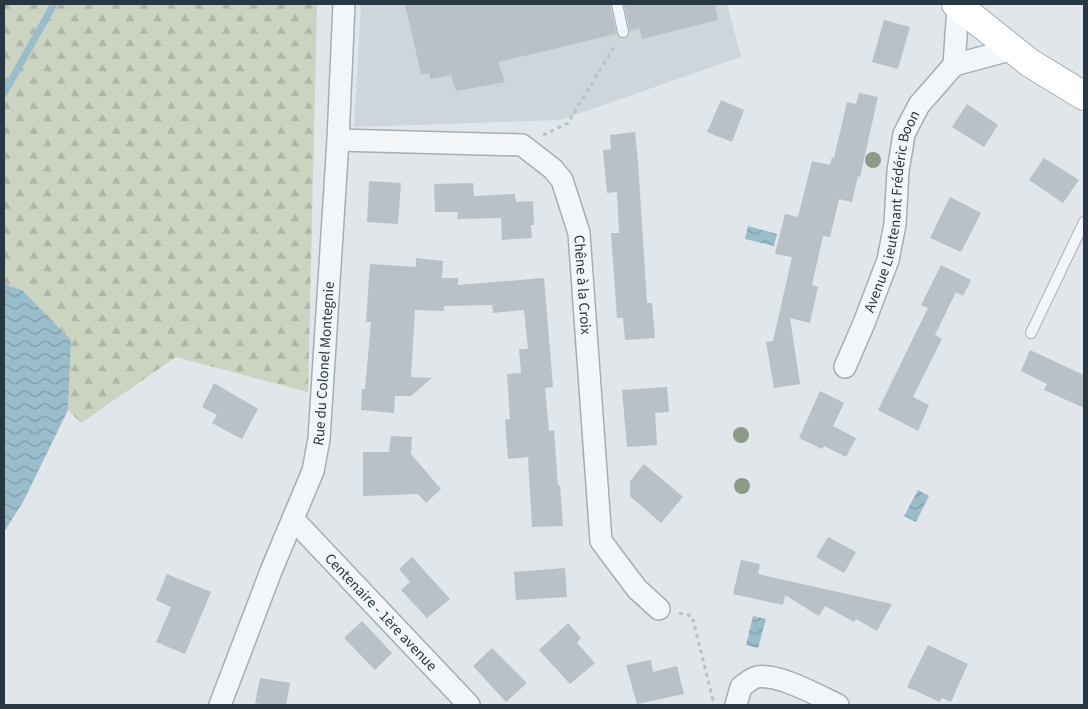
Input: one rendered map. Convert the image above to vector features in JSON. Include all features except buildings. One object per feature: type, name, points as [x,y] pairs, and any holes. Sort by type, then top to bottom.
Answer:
[{"type":"main road","points":[[957,5],[1030,63],[1084,96]]},
{"type":"street","name":"Rue du Colonel Montegnie","points":[[220,705],[313,471],[320,439],[338,140],[344,4]]},
{"type":"street","points":[[957,5],[954,65],[1012,49]]},
{"type":"street","name":"Avenue Lieutenant Frédéric Boon","points":[[845,367],[888,260],[895,224],[898,171],[904,134],[919,104],[954,65]]},
{"type":"street","points":[[338,140],[522,145]]},
{"type":"street","name":"Chêne à la Croix","points":[[522,145],[553,168],[562,180],[579,233],[601,541],[637,589],[659,609]]},
{"type":"street","name":"Centenaire - 1ère avenue","points":[[293,519],[469,705]]},
{"type":"street","points":[[736,705],[740,687],[756,677],[773,677],[803,688],[838,705]]},
{"type":"lane","points":[[617,4],[623,32]]},
{"type":"lane","points":[[1031,334],[1084,222]]},
{"type":"path","points":[[522,145],[568,123],[623,32]]},
{"type":"path","points":[[659,609],[692,616],[713,700],[736,705]]},
{"type":"shaded area","points":[[361,4],[727,4],[741,57],[560,120],[354,127]]},
{"type":"green space","points":[[4,4],[317,4],[308,392],[176,357],[81,423],[68,410],[71,340],[22,290],[4,284]]},
{"type":"water","points":[[748,226],[777,234],[774,246],[745,239]]},
{"type":"water","points":[[4,284],[22,290],[71,340],[68,410],[23,502],[4,532]]},
{"type":"water","points":[[918,490],[929,496],[916,522],[904,516]]},
{"type":"water","points":[[753,616],[766,619],[758,648],[746,645]]},
{"type":"waterway","points":[[4,93],[54,4]]}]
